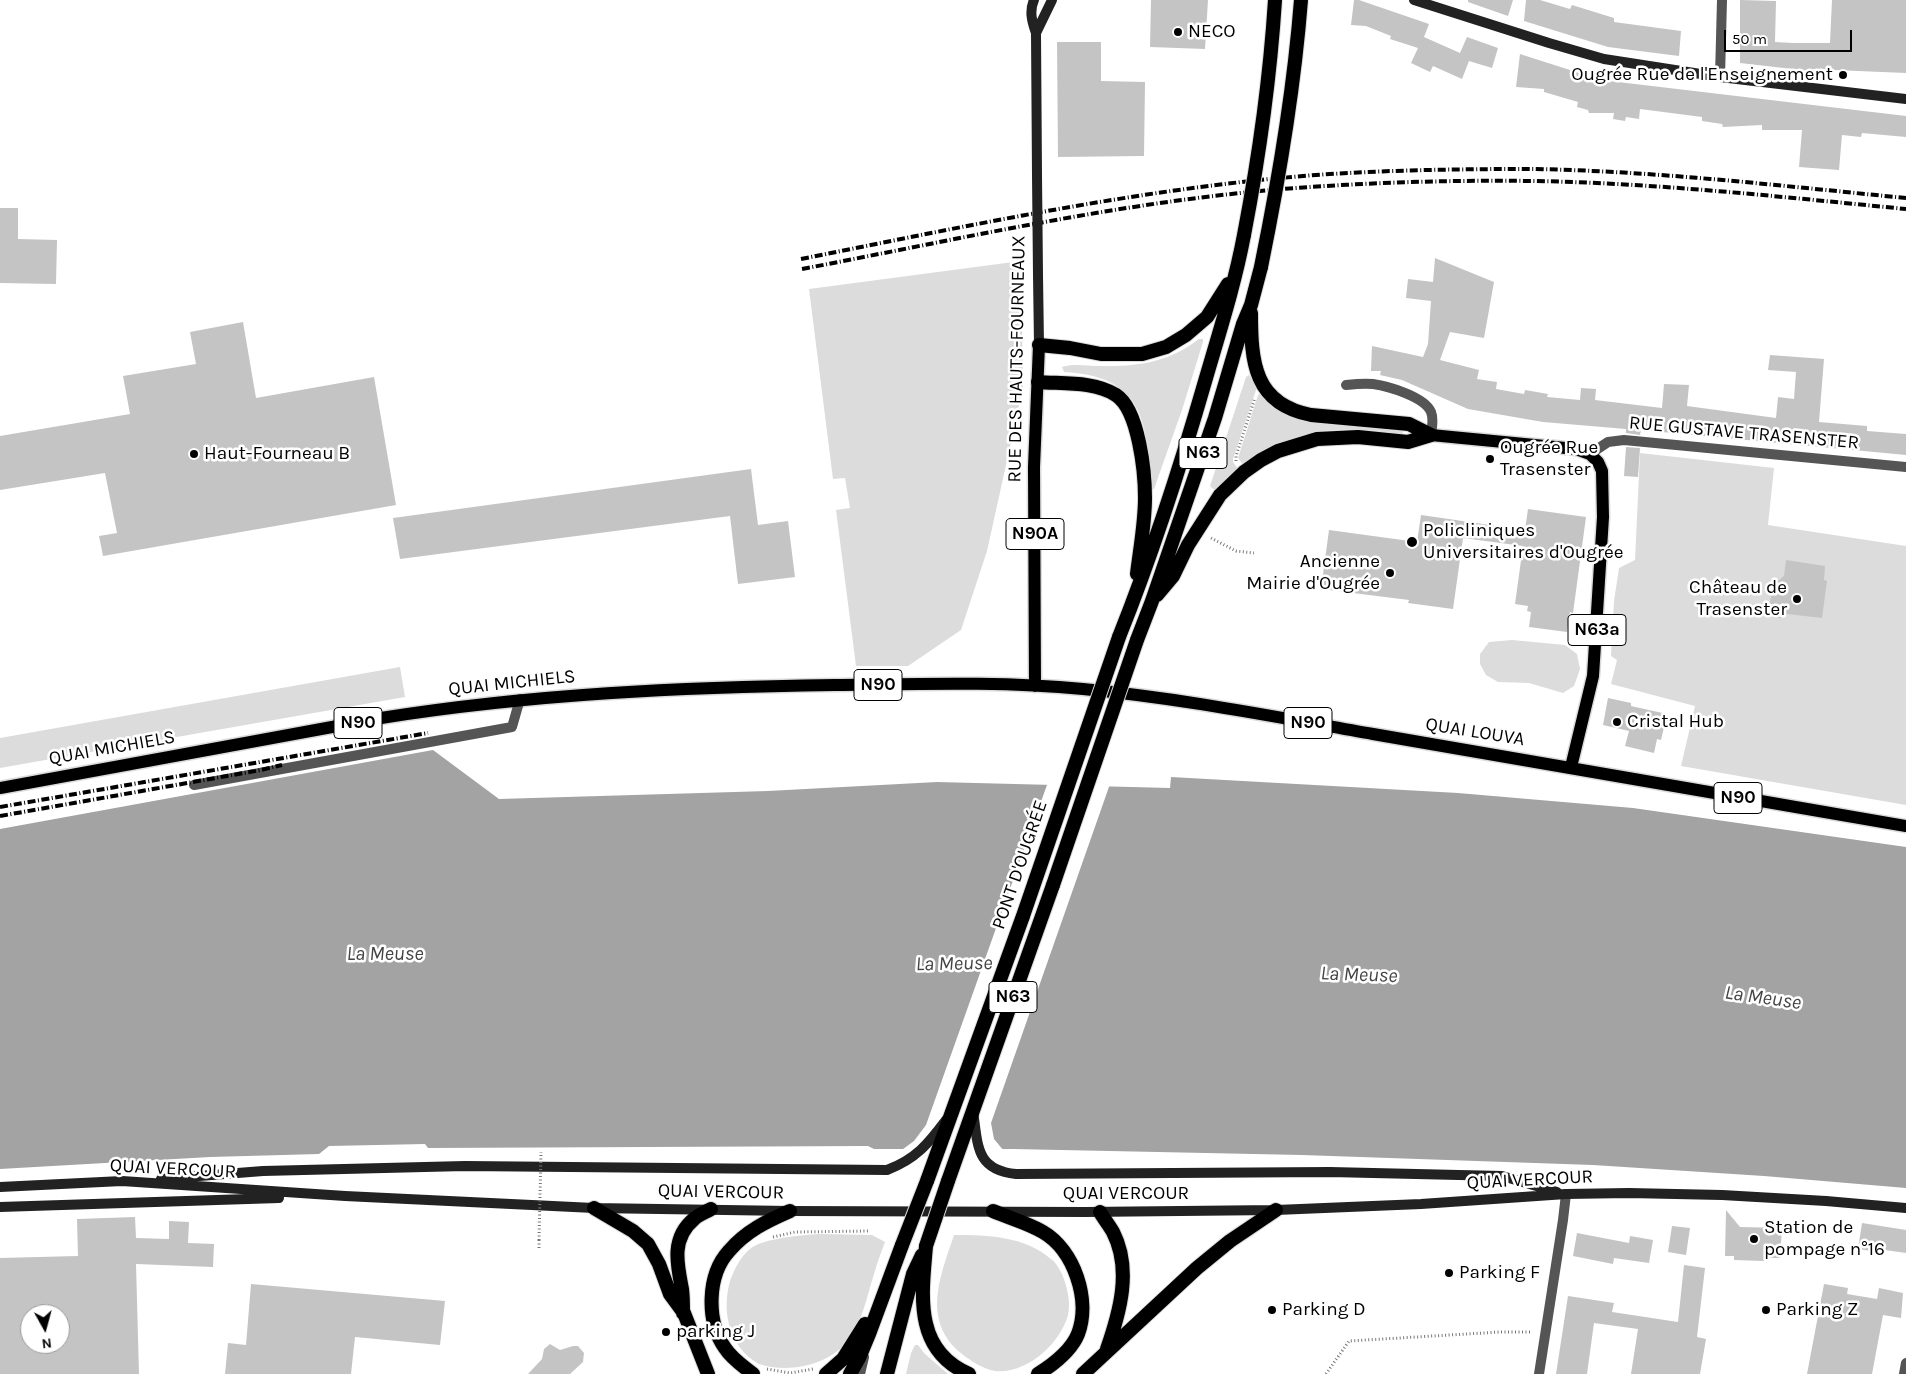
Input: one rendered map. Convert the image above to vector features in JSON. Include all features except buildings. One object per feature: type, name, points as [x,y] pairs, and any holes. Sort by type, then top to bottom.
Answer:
[{"type":"highway","name":"N63","points":[[1134,600],[1186,450],[1238,266],[1256,170],[1267,86],[1275,0]]},
{"type":"highway","name":"N63","points":[[1152,601],[1215,418],[1243,324],[1252,305],[1281,168],[1291,104],[1301,0]]},
{"type":"highway","points":[[1039,345],[1101,354],[1142,354],[1166,347],[1186,335],[1207,317],[1224,293],[1238,266]]},
{"type":"highway","points":[[1252,305],[1251,339],[1255,370],[1264,386],[1279,402],[1298,412],[1312,415],[1410,424],[1431,435]]},
{"type":"highway","points":[[1038,382],[1098,387],[1117,396],[1130,414],[1139,440],[1145,499],[1134,600]]},
{"type":"highway","points":[[1152,601],[1173,576],[1188,545],[1220,495],[1244,472],[1260,460],[1284,448],[1317,439],[1358,437],[1408,442],[1431,435]]},
{"type":"highway","name":"PONT D'OUGRÉE","points":[[890,1276],[953,1109],[1134,600]]},
{"type":"highway","name":"PONT D'OUGRÉE","points":[[926,1246],[1152,601]]},
{"type":"highway","points":[[594,1208],[633,1232],[648,1244],[659,1264],[670,1294],[684,1313],[708,1374]]},
{"type":"highway","points":[[684,1313],[682,1289],[676,1262],[677,1250],[685,1228],[695,1218],[711,1209]]},
{"type":"highway","points":[[1083,1374],[1197,1268],[1230,1241],[1276,1210]]},
{"type":"highway","points":[[759,1371],[731,1357],[719,1337],[712,1305],[714,1282],[717,1272],[728,1252],[739,1241],[768,1221],[790,1211]]},
{"type":"highway","points":[[993,1212],[1043,1232],[1057,1244],[1072,1267],[1081,1290],[1082,1314],[1078,1333],[1062,1356],[1038,1374]]},
{"type":"highway","points":[[1100,1212],[1114,1233],[1122,1265],[1121,1303],[1106,1352]]},
{"type":"highway","name":"N63","points":[[887,1374],[913,1274],[926,1246]]},
{"type":"highway","points":[[926,1246],[922,1303],[923,1316],[928,1332],[933,1343],[952,1364],[969,1374]]},
{"type":"highway","name":"N63","points":[[850,1374],[869,1334],[890,1276]]},
{"type":"highway","points":[[824,1370],[843,1360],[852,1348],[890,1276]]},
{"type":"main road","name":"RUE DES HAUTS-FOURNEAUX","points":[[1034,0],[1031,18],[1036,33],[1039,345],[1034,467],[1036,686]]},
{"type":"main road","points":[[1036,33],[1052,0]]},
{"type":"main road","points":[[1414,0],[1604,59],[1720,77],[1906,99]]},
{"type":"main road","points":[[1431,435],[1576,449],[1590,454]]},
{"type":"main road","name":"N63a","points":[[1571,767],[1594,676],[1598,627],[1604,491],[1602,471],[1598,462],[1590,454]]},
{"type":"main road","name":"QUAI MICHIELS","points":[[0,788],[381,718],[520,699],[742,686],[1036,686]]},
{"type":"main road","name":"QUAI LOUVA","points":[[1036,686],[1079,688],[1154,696],[1906,826]]},
{"type":"main road","points":[[122,1181],[263,1171],[436,1167],[887,1170],[902,1164],[918,1154],[935,1135],[953,1109]]},
{"type":"main road","points":[[973,1110],[980,1152],[984,1160],[993,1169],[1016,1174],[1330,1172],[1502,1176],[1566,1194]]},
{"type":"main road","name":"QUAI VERCOUR","points":[[0,1187],[122,1181],[345,1196],[594,1208],[790,1211],[1100,1212],[1276,1210],[1421,1204],[1566,1194],[1722,1195],[1906,1208]]},
{"type":"main road","name":"QUAI VERCOUR","points":[[0,1207],[345,1196]]},
{"type":"street","points":[[1720,77],[1722,0]]},
{"type":"street","points":[[1346,385],[1374,384],[1425,403],[1431,412],[1433,421],[1431,435]]},
{"type":"street","name":"RUE GUSTAVE TRASENSTER","points":[[1590,454],[1608,442],[1624,440],[1906,467]]},
{"type":"street","points":[[194,785],[512,727],[520,699]]},
{"type":"street","points":[[1539,1374],[1566,1194]]},
{"type":"street","points":[[860,1374],[869,1334]]},
{"type":"street","points":[[1904,1374],[1906,1363]]},
{"type":"path","points":[[1240,466],[1236,456],[1256,393]]},
{"type":"path","points":[[1206,535],[1231,549],[1254,553]]},
{"type":"path","points":[[539,1248],[541,1152]]},
{"type":"path","points":[[770,1239],[796,1232],[870,1231]]},
{"type":"path","points":[[1326,1374],[1349,1342],[1500,1332],[1546,1333]]},
{"type":"path","points":[[759,1371],[790,1373],[813,1369],[824,1370]]},
{"type":"shaded area","points":[[1021,261],[1023,388],[987,551],[961,630],[908,666],[856,666],[836,510],[850,508],[845,478],[833,479],[809,289]]},
{"type":"shaded area","points":[[1199,339],[1203,339],[1203,342],[1182,410],[1154,489],[1151,490],[1147,444],[1143,424],[1136,407],[1126,393],[1111,383],[1091,375],[1064,372],[1062,367],[1076,365],[1127,365],[1152,362],[1176,353]]},
{"type":"shaded area","points":[[1249,375],[1257,387],[1233,459],[1238,469],[1217,489],[1213,489],[1210,486],[1246,377]]},
{"type":"shaded area","points":[[1261,393],[1266,399],[1402,430],[1403,434],[1390,435],[1349,430],[1319,432],[1281,444],[1243,465],[1238,458],[1258,395]]},
{"type":"shaded area","points":[[1640,453],[1774,468],[1768,525],[1906,546],[1906,805],[1681,766],[1695,706],[1611,684],[1617,660],[1611,656],[1614,601],[1619,568],[1635,560]]},
{"type":"shaded area","points":[[1512,640],[1565,645],[1577,654],[1580,669],[1574,686],[1563,693],[1529,683],[1498,682],[1486,675],[1480,664],[1480,654],[1489,642]]},
{"type":"shaded area","points":[[400,667],[405,697],[0,768],[0,738]]},
{"type":"shaded area","points":[[820,1234],[872,1235],[885,1242],[858,1323],[850,1338],[842,1347],[821,1361],[809,1365],[783,1368],[759,1364],[741,1349],[730,1329],[727,1296],[734,1270],[743,1256],[756,1245],[784,1238]]},
{"type":"shaded area","points":[[954,1235],[1005,1238],[1017,1241],[1040,1251],[1053,1260],[1062,1274],[1069,1305],[1064,1326],[1050,1346],[1040,1355],[1019,1368],[995,1371],[982,1367],[962,1354],[949,1341],[941,1327],[937,1298]]},
{"type":"shaded area","points":[[915,1345],[918,1345],[924,1353],[948,1374],[906,1374]]},
{"type":"water","name":"La Meuse","points":[[433,750],[499,799],[768,791],[937,782],[1170,788],[1171,777],[1458,793],[1633,808],[1906,847],[1906,1188],[1764,1176],[1593,1165],[1302,1155],[1013,1149],[874,1149],[868,1146],[428,1148],[425,1144],[329,1146],[319,1154],[210,1157],[0,1169],[0,829]]},
{"type":"pier","points":[[1048,782],[1110,784],[991,1123],[994,1139],[1004,1151],[899,1152],[914,1141],[926,1125]]},
{"type":"railway","points":[[801,259],[1051,210],[1177,190],[1240,182],[1360,172],[1475,169],[1579,170],[1719,180],[1906,198]]},
{"type":"railway","points":[[802,269],[1118,209],[1246,192],[1338,185],[1449,181],[1580,182],[1720,191],[1906,209]]},
{"type":"railway","points":[[0,807],[428,733]]},
{"type":"railway","points":[[0,816],[282,765]]},
{"type":"place","name":"NECO","points":[[1178,32]]},
{"type":"place","name":"Ougrée Rue de l'Enseignement","points":[[1843,75]]},
{"type":"place","name":"Haut-Fourneau B","points":[[194,454]]},
{"type":"place","name":"Ougrée Rue Trasenster","points":[[1490,459]]},
{"type":"place","name":"Policliniques Universitaires d'Ougrée","points":[[1412,542]]},
{"type":"place","name":"Ancienne Mairie d'Ougrée","points":[[1390,573]]},
{"type":"place","name":"Château de Trasenster","points":[[1797,599]]},
{"type":"place","name":"Cristal Hub","points":[[1617,722]]},
{"type":"place","name":"Station de pompage n°16","points":[[1754,1239]]},
{"type":"place","name":"Parking F","points":[[1449,1273]]},
{"type":"place","name":"Parking D","points":[[1272,1310]]},
{"type":"place","name":"Parking Z","points":[[1766,1310]]},
{"type":"place","name":"parking J","points":[[666,1332]]}]
